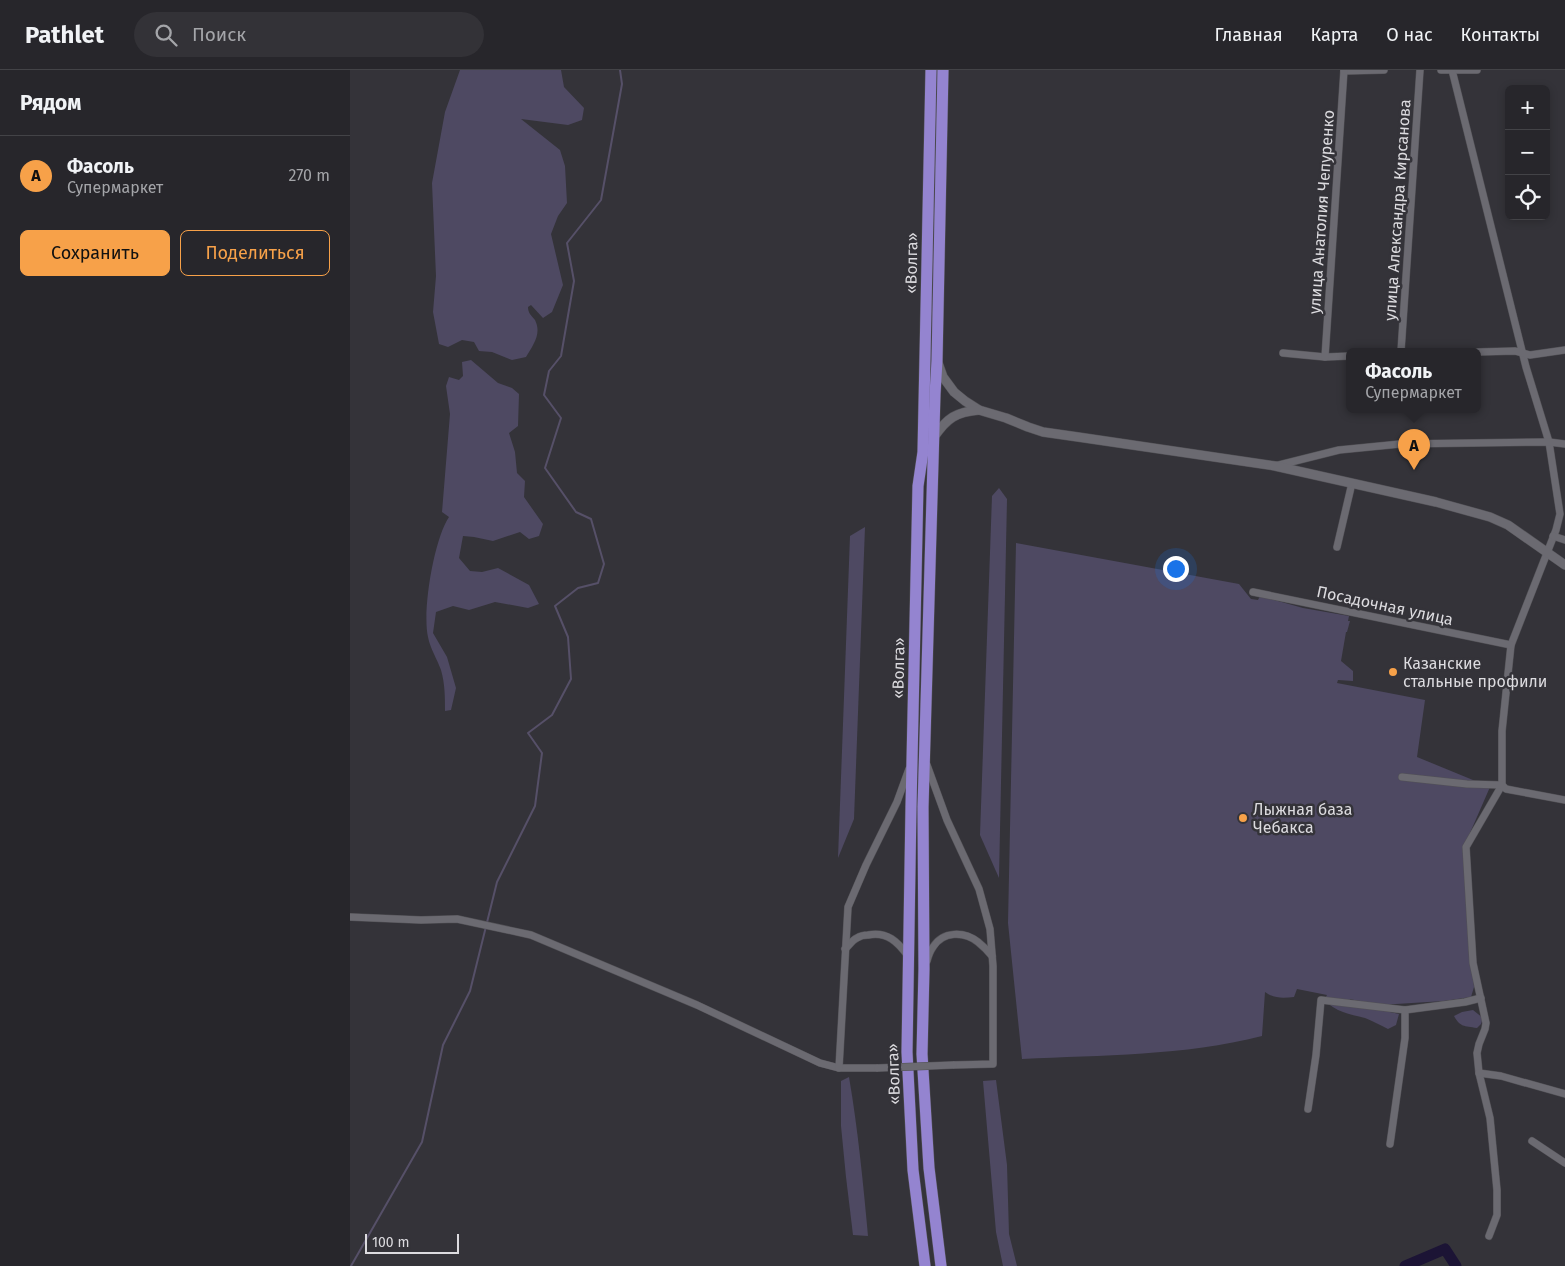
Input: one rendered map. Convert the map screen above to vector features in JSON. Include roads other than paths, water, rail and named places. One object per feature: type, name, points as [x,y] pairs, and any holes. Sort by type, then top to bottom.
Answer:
[{"type":"highway","name":"«Волга»","points":[[925,1266],[913,1170],[907,1052],[918,486],[923,452],[931,70]]},
{"type":"highway","name":"«Волга»","points":[[941,1266],[928,1168],[922,1054],[924,759],[937,361],[943,70]]},
{"type":"street","points":[[1344,70],[1384,70]]},
{"type":"street","name":"улица Анатолия Чепуренко","points":[[1325,356],[1344,70]]},
{"type":"street","name":"улица Александра Кирсанова","points":[[1401,348],[1420,70]]},
{"type":"street","points":[[1441,70],[1477,70]]},
{"type":"street","points":[[1452,70],[1522,353],[1549,442],[1560,514],[1554,536],[1511,645],[1502,731],[1502,785],[1466,847],[1473,963],[1486,1023],[1477,1053],[1479,1073],[1490,1118],[1497,1190],[1497,1215],[1489,1236]]},
{"type":"street","points":[[1481,352],[1515,351],[1530,355],[1565,350]]},
{"type":"street","points":[[1283,353],[1346,356]]},
{"type":"street","points":[[937,361],[943,377],[954,392],[964,401],[978,410],[1043,432],[1275,466],[1436,502],[1490,517],[1508,525],[1565,565]]},
{"type":"street","points":[[934,437],[943,424],[953,416],[978,410]]},
{"type":"street","points":[[1275,466],[1339,450],[1400,444],[1549,442],[1565,444]]},
{"type":"street","points":[[1337,547],[1352,483]]},
{"type":"street","points":[[1554,536],[1565,540]]},
{"type":"street","name":"Посадочная улица","points":[[1253,592],[1511,645]]},
{"type":"street","points":[[839,1068],[848,907],[897,802],[912,758]]},
{"type":"street","points":[[350,917],[421,920],[457,919],[531,935],[688,1002],[820,1063],[839,1068],[993,1064],[994,1032],[990,929],[979,889],[947,820],[924,759]]},
{"type":"street","points":[[1402,777],[1467,784],[1502,785],[1506,790],[1565,800]]},
{"type":"street","points":[[845,949],[857,937],[876,933],[893,940],[901,946],[909,957]]},
{"type":"street","points":[[924,969],[932,948],[938,940],[952,934],[964,934],[977,941],[992,956]]},
{"type":"street","points":[[1308,1109],[1316,1055],[1321,1000],[1404,1010],[1481,998]]},
{"type":"street","points":[[1390,1144],[1405,1038],[1404,1010]]},
{"type":"street","points":[[1479,1073],[1501,1076],[1565,1094]]},
{"type":"street","points":[[1532,1140],[1565,1164]]},
{"type":"waterway","points":[[351,1266],[422,1142],[443,1045],[470,991],[497,882],[535,806],[542,753],[528,733],[552,715],[571,679],[568,637],[555,606],[578,588],[598,583],[604,564],[591,519],[576,512],[545,468],[561,418],[544,395],[549,371],[561,356],[574,281],[567,243],[601,200],[622,84],[620,70]]},
{"type":"waterway","points":[[1405,1266],[1445,1249],[1456,1266]]},
{"type":"place","name":"Фасоль","points":[[1414,470]]},
{"type":"place","name":"Казанские стальные профили","points":[[1393,672]]},
{"type":"place","name":"Лыжная база Чебакса","points":[[1243,818]]}]
